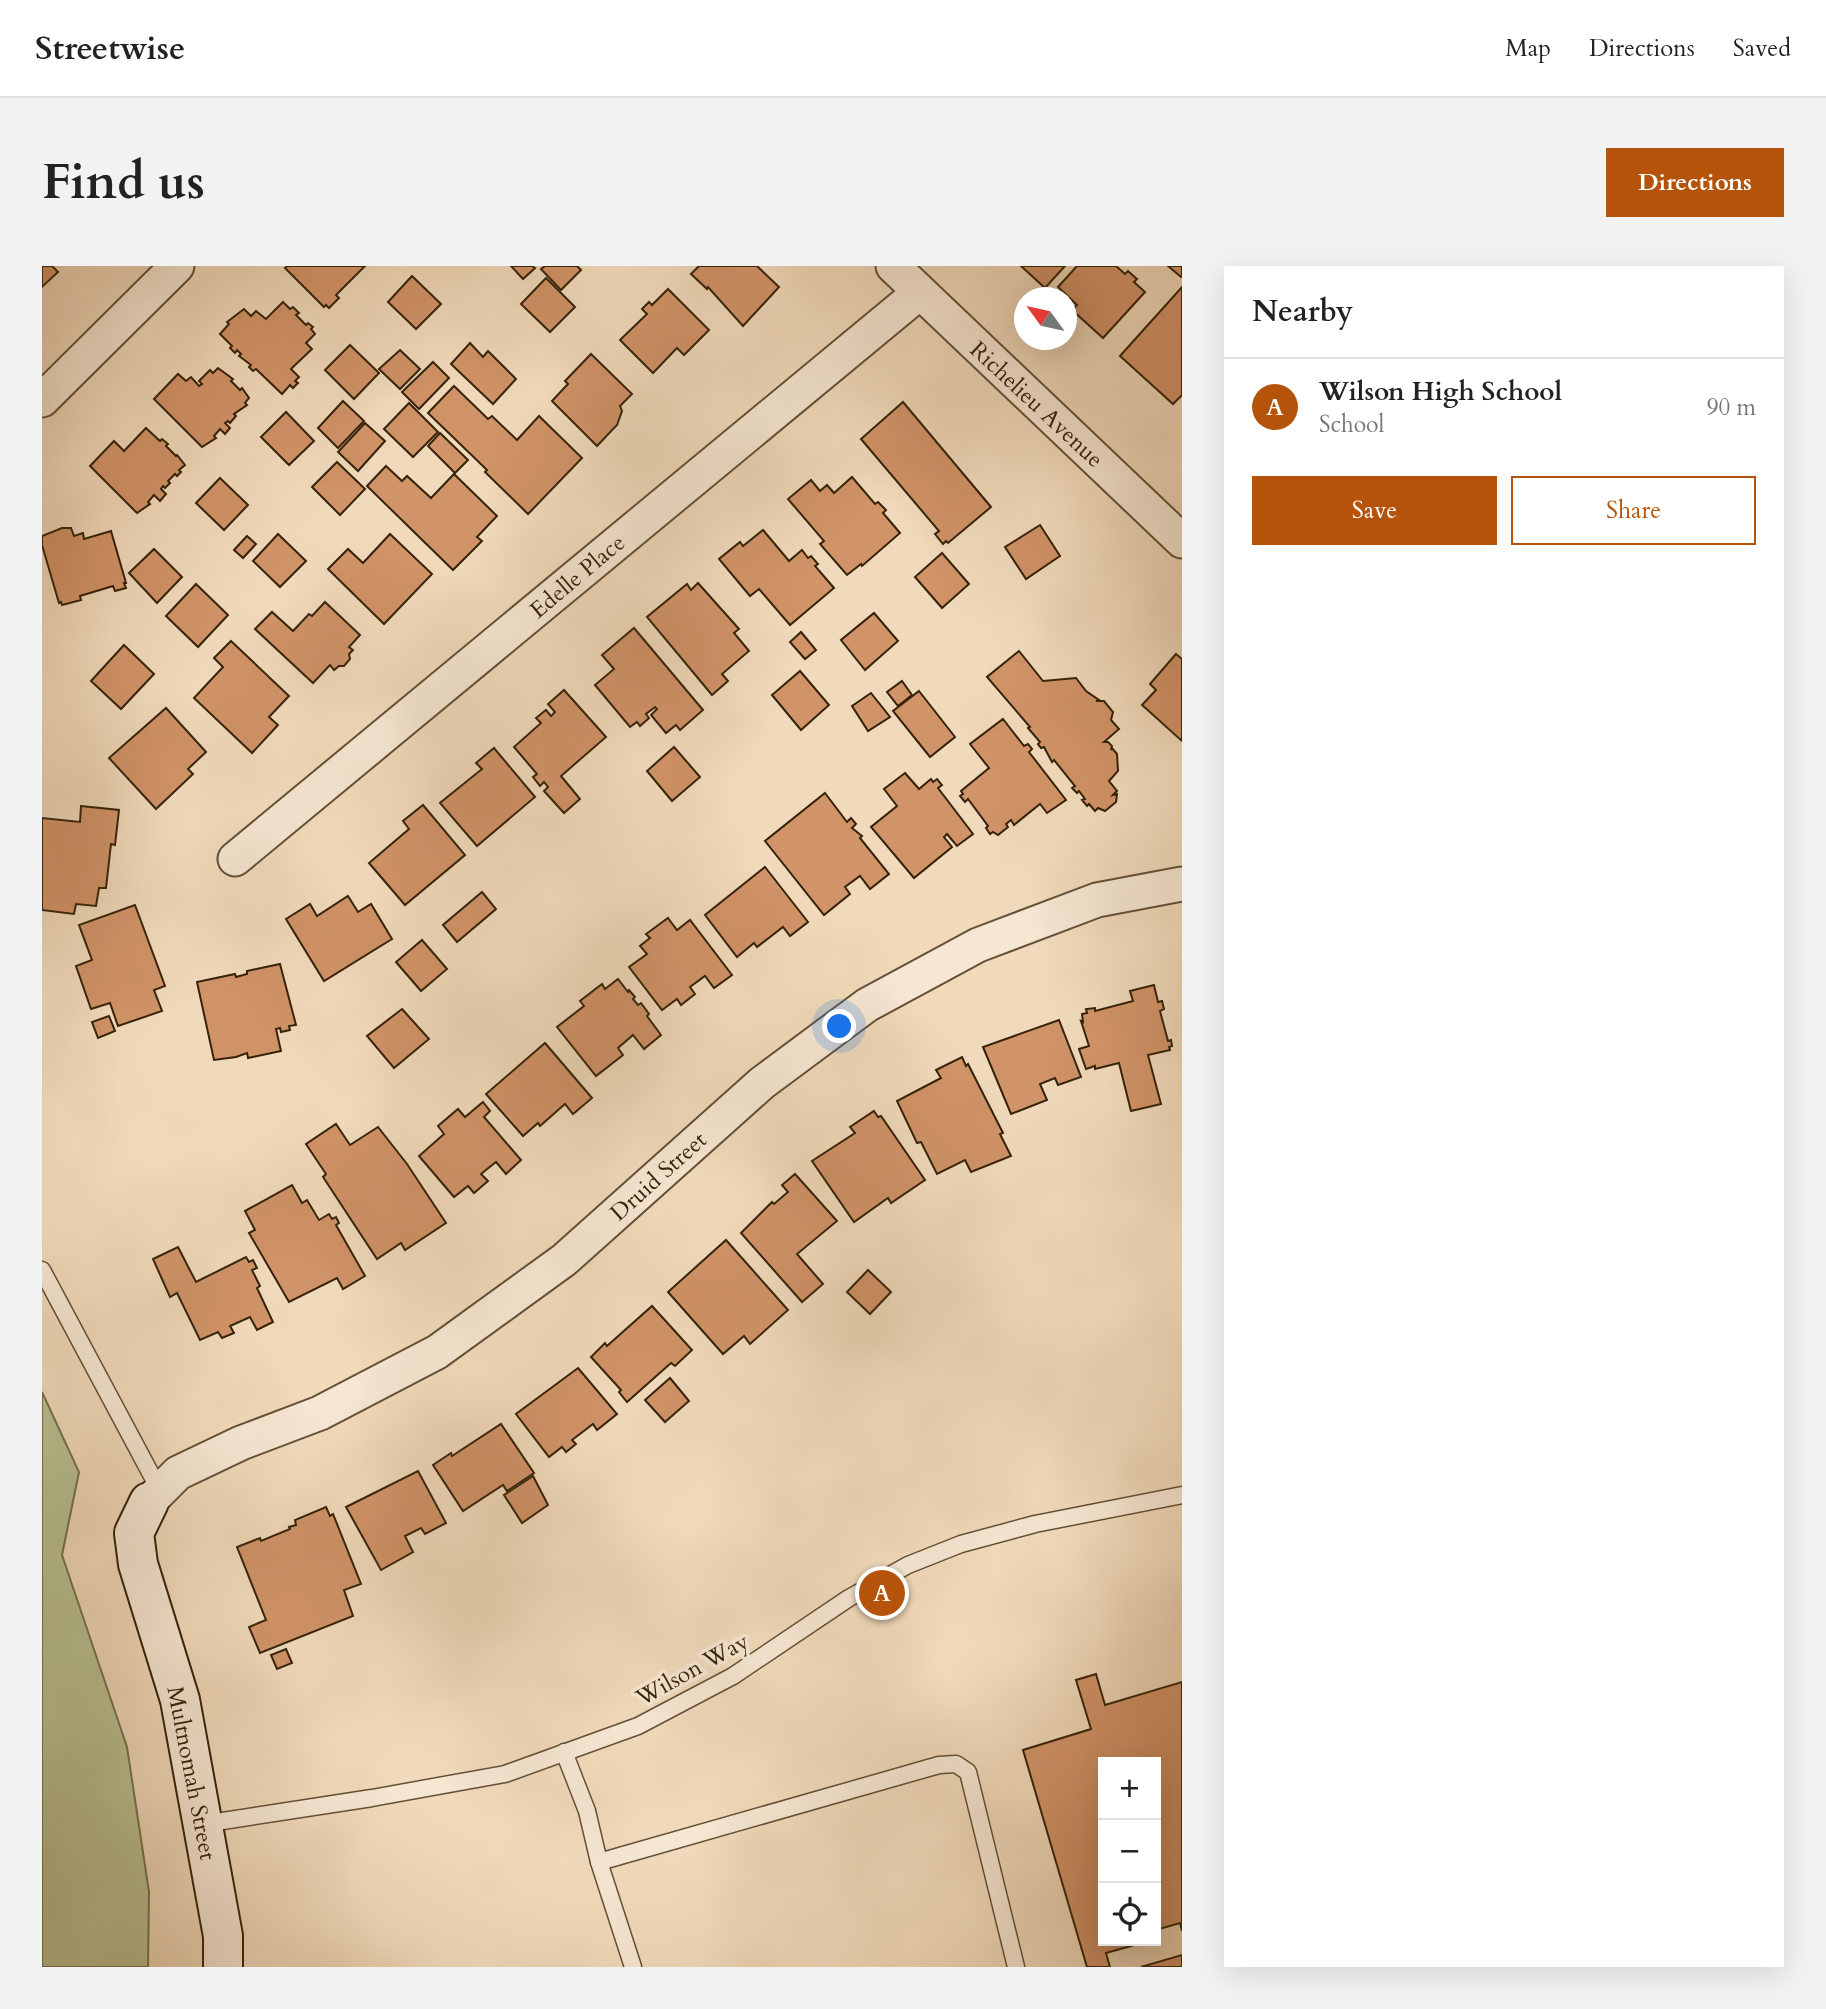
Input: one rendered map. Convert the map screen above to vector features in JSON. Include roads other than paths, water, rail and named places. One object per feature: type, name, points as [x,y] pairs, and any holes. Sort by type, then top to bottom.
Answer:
[{"type":"street","points":[[42,400],[177,266]]},
{"type":"street","name":"Richelieu Avenue","points":[[893,266],[1182,541]]},
{"type":"street","name":"Edelle Place","points":[[235,859],[919,293]]},
{"type":"street","name":"Druid Street","points":[[155,1497],[178,1473],[242,1443],[320,1413],[437,1352],[564,1260],[762,1083],[867,1005],[978,945],[1097,900],[1182,884]]},
{"type":"street","name":"Multnomah Street","points":[[155,1497],[134,1533],[138,1564],[180,1700],[223,1936],[223,1967]]},
{"type":"lane","points":[[42,1270],[155,1497]]},
{"type":"lane","name":"Wilson Way","points":[[203,1824],[505,1774],[638,1726],[733,1676],[849,1598],[908,1565],[961,1544],[1035,1524],[1182,1495]]},
{"type":"lane","points":[[564,1752],[587,1811],[599,1862],[633,1967]]},
{"type":"lane","points":[[599,1862],[939,1765],[956,1764],[968,1772],[1016,1967]]},
{"type":"place","name":"Wilson High School","points":[[882,1593]]}]
